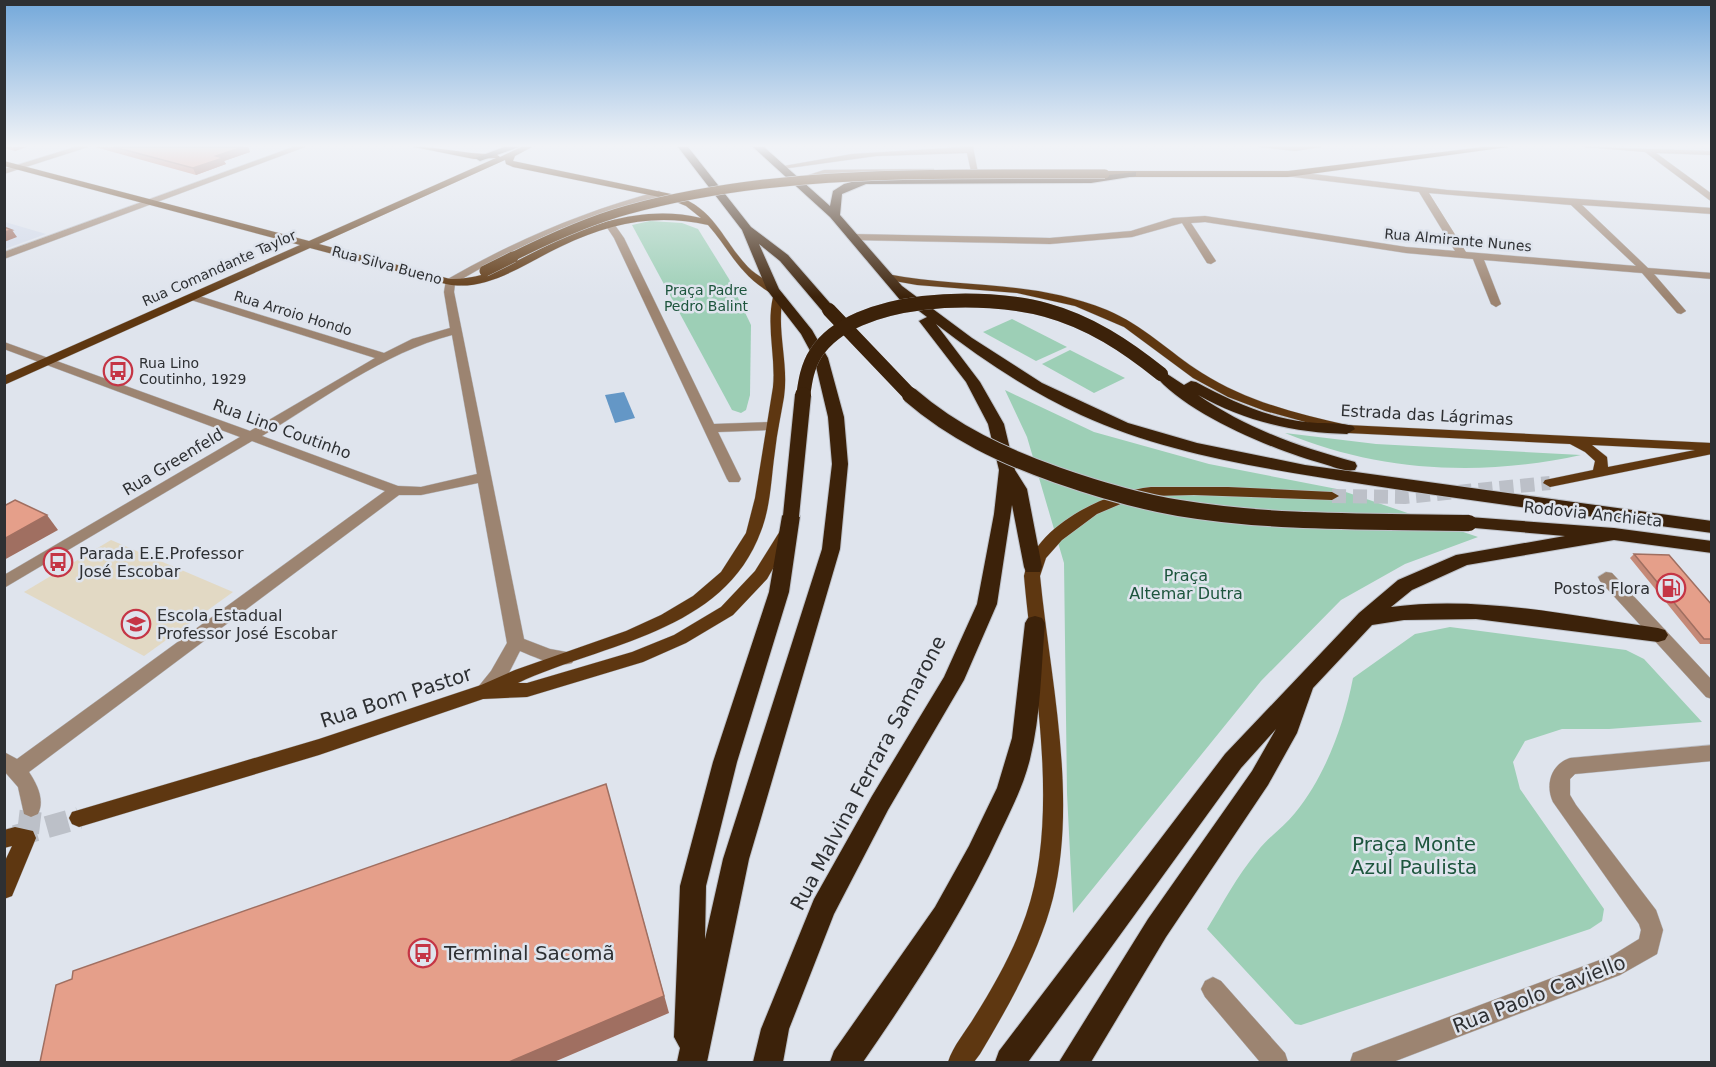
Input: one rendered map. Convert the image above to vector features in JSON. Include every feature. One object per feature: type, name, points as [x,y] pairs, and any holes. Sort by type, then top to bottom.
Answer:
[{"type":"highway","points":[[690,1062],[736,859],[832,539],[840,465],[836,417],[821,358],[807,333],[775,294],[747,230],[721,197]]},
{"type":"highway","points":[[815,197],[834,215],[948,346],[973,382],[996,424],[1007,470],[1018,489],[1029,534],[1033,567]]},
{"type":"highway","points":[[834,215],[836,197]]},
{"type":"highway","name":"Rodovia Anchieta","points":[[747,230],[784,258],[885,371],[943,422],[977,442],[1031,467],[1097,489],[1179,507],[1234,514],[1469,523],[1614,534],[1712,547]]},
{"type":"highway","points":[[899,289],[980,352],[1023,380],[1089,412],[1140,431],[1220,453],[1312,471],[1474,495]]},
{"type":"highway","points":[[690,1062],[693,886],[725,762],[779,592],[790,522],[804,392],[811,362],[830,336],[857,321],[888,310],[928,301],[969,300],[1015,303],[1052,312],[1100,332],[1164,376],[1212,413],[1274,443],[1365,470],[1474,495]]},
{"type":"highway","points":[[1164,376],[1191,385],[1235,408],[1274,421],[1319,429],[1347,429]]},
{"type":"highway","name":"Rua Malvina Ferrara Samarone","points":[[768,1062],[775,1029],[823,908],[879,803],[953,680],[987,604],[1003,514],[1007,470]]},
{"type":"highway","name":"Rodovia Anchieta","points":[[1474,495],[1712,527]]},
{"type":"highway","points":[[1010,1062],[1233,761],[1366,618],[1405,585],[1463,559],[1614,534]]},
{"type":"highway","points":[[1366,618],[1399,612],[1464,611],[1658,635]]},
{"type":"highway","points":[[845,1062],[918,960],[981,850],[1001,804],[1020,757],[1027,723],[1035,623]]},
{"type":"highway","points":[[1074,1062],[1157,928],[1260,778],[1286,733],[1307,680]]},
{"type":"main road","name":"Rua Silva Bueno","points":[[132,197],[450,282]]},
{"type":"main road","name":"Rua Comandante Taylor","points":[[4,381],[414,197]]},
{"type":"main road","points":[[483,692],[518,674],[670,619],[700,599],[740,559],[749,542],[760,507],[780,379],[774,323],[775,294],[747,274],[712,223],[693,204],[666,197]]},
{"type":"main road","points":[[450,282],[485,271],[558,235],[615,214],[679,197]]},
{"type":"main road","points":[[450,282],[465,282],[499,273],[577,235],[609,223],[657,214],[689,216],[712,223]]},
{"type":"main road","name":"Estrada das Lágrimas","points":[[887,277],[937,286],[1021,290],[1071,301],[1130,324],[1196,374],[1231,394],[1298,418],[1347,429],[1561,438],[1712,449]]},
{"type":"main road","points":[[1561,438],[1598,454],[1603,465],[1597,474]]},
{"type":"main road","points":[[1550,483],[1712,449]]},
{"type":"main road","points":[[960,1062],[1007,981],[1042,897],[1051,833],[1052,760],[1035,623],[1033,567],[1050,541],[1088,512],[1127,496],[1161,491],[1206,491],[1332,496]]},
{"type":"main road","name":"Rua Bom Pastor","points":[[79,818],[319,747],[483,692],[527,690],[637,657],[710,623],[738,601],[761,575],[790,522]]},
{"type":"main road","points":[[4,889],[15,838]]},
{"type":"street","points":[[4,256],[165,197]]},
{"type":"street","points":[[450,282],[499,254],[557,227],[653,197]]},
{"type":"street","points":[[1427,197],[1462,254]]},
{"type":"street","points":[[1496,197],[1712,211]]},
{"type":"street","points":[[1574,203],[1644,269],[1681,311]]},
{"type":"street","points":[[1184,219],[1211,261]]},
{"type":"street","name":"Rua Almirante Nunes","points":[[852,237],[1050,241],[1141,232],[1184,219],[1204,219],[1363,245],[1712,276]]},
{"type":"street","points":[[609,223],[734,479]]},
{"type":"street","points":[[1477,255],[1496,304]]},
{"type":"street","name":"Rua Silva Bueno","points":[[450,282],[449,291],[516,643]]},
{"type":"street","name":"Rua Arroio Hondo","points":[[192,297],[385,357]]},
{"type":"street","name":"Rua Greenfeld","points":[[4,583],[385,357],[416,341],[457,330]]},
{"type":"street","name":"Rua Lino Coutinho","points":[[4,345],[396,490],[422,491],[484,477]]},
{"type":"street","points":[[711,428],[772,426]]},
{"type":"street","points":[[31,808],[32,798],[11,764],[396,490]]},
{"type":"street","points":[[1606,577],[1712,692]]},
{"type":"street","points":[[483,692],[497,676],[516,643],[548,655],[566,658]]},
{"type":"street","name":"Rua Paolo Caviello","points":[[1362,1062],[1620,964],[1649,946],[1653,930],[1648,918],[1569,811],[1560,796],[1560,776],[1570,766],[1712,753]]},
{"type":"street","points":[[1213,989],[1276,1062]]},
{"type":"shaded area","points":[[5,222],[46,234],[5,249]]},
{"type":"shaded area","name":"Escola Estadual Professor José Escobar","points":[[111,540],[233,592],[144,656],[24,592]]},
{"type":"green space","name":"Praça Padre Pedro Balint","points":[[650,221],[682,223],[698,229],[729,279],[751,325],[750,395],[746,410],[741,413],[732,410],[632,225]]},
{"type":"green space","points":[[1012,319],[1067,347],[1036,361],[983,332]]},
{"type":"green space","points":[[1070,350],[1125,378],[1094,393],[1042,364]]},
{"type":"green space","name":"Praça Altemar Dutra","points":[[1005,390],[1094,432],[1209,464],[1337,489],[1478,537],[1405,564],[1341,600],[1261,681],[1073,913],[1067,793],[1064,563],[1027,437]]},
{"type":"green space","points":[[1285,433],[1376,444],[1581,455],[1506,466],[1431,467],[1357,456]]},
{"type":"green space","name":"Praça Monte Azul Paulista","points":[[1450,627],[1626,650],[1644,659],[1702,722],[1609,729],[1562,729],[1525,741],[1513,762],[1520,789],[1604,909],[1602,921],[1590,929],[1301,1025],[1295,1024],[1207,929],[1250,861],[1295,813],[1316,782],[1339,731],[1353,678],[1415,634]]},
{"type":"water","points":[[624,392],[635,418],[615,423],[605,395]]},
{"type":"building","points":[[15,500],[47,515],[4,539],[4,506]]},
{"type":"building","name":"Postos Flora","points":[[1634,554],[1669,555],[1712,605],[1712,639],[1704,639]]},
{"type":"building","name":"Terminal Sacomã","points":[[606,784],[664,996],[509,1062],[40,1062],[56,985],[72,979],[73,971]]},
{"type":"tunnel","points":[[1332,496],[1405,497],[1550,483]]},
{"type":"tunnel","points":[[28,833],[31,808]]},
{"type":"tunnel","points":[[15,836],[79,818]]},
{"type":"place","name":"Rua Lino Coutinho, 1929","points":[[118,371]]},
{"type":"place","name":"Parada E.E.Professor José Escobar","points":[[58,562]]},
{"type":"place","name":"Postos Flora","points":[[1671,588]]},
{"type":"place","name":"Escola Estadual Professor José Escobar","points":[[136,624]]},
{"type":"place","name":"Terminal Sacomã","points":[[423,953]]}]
